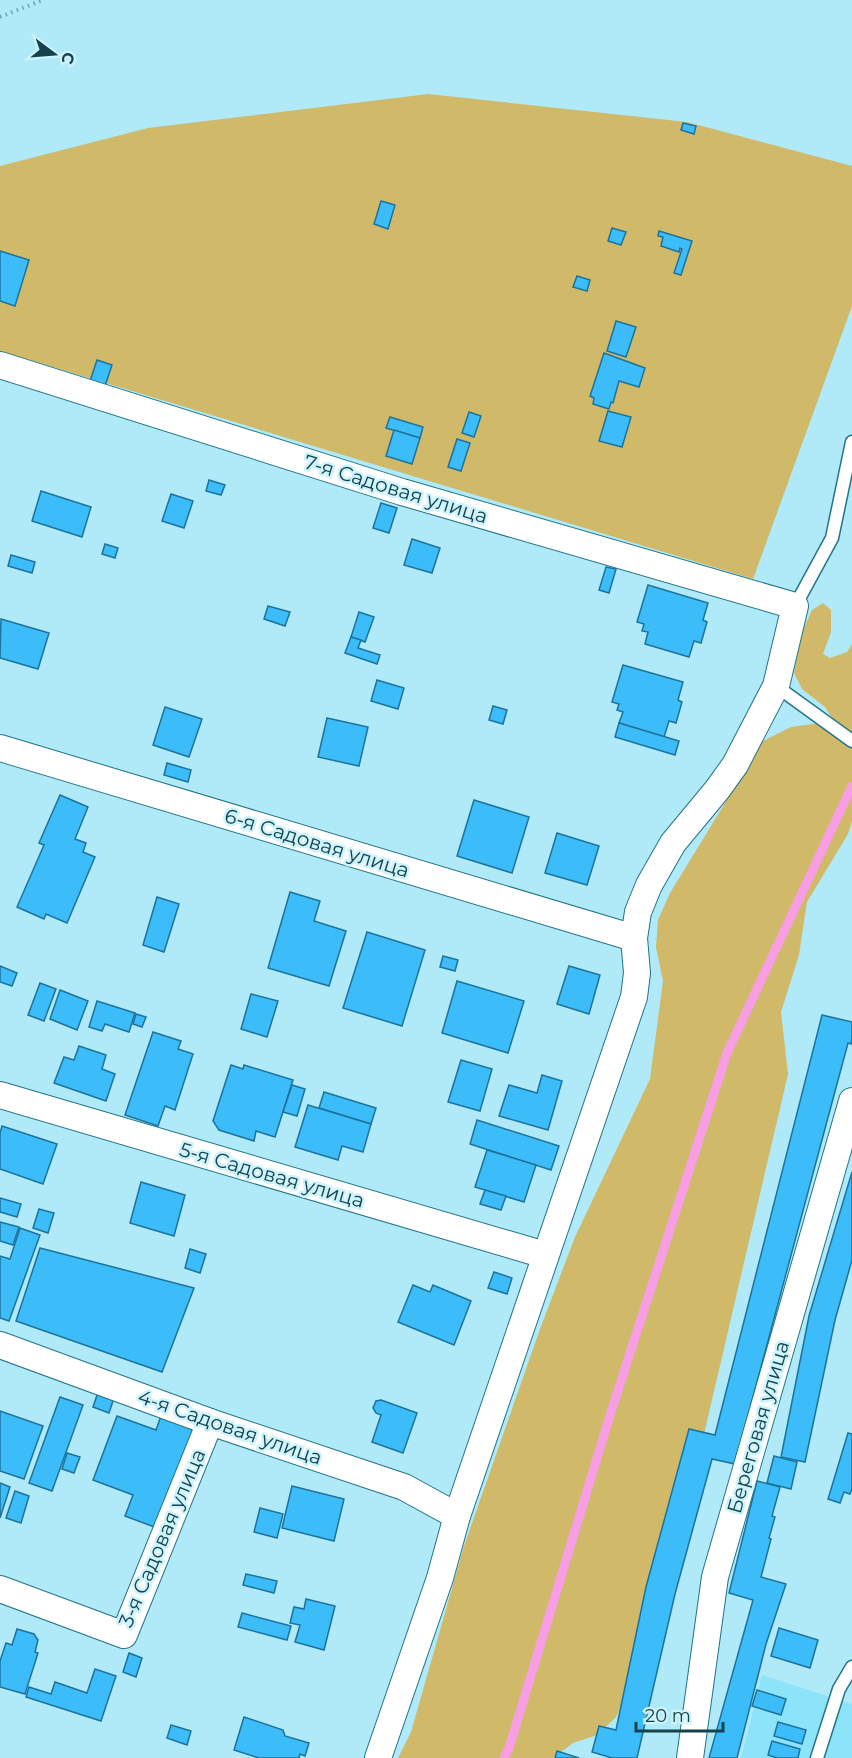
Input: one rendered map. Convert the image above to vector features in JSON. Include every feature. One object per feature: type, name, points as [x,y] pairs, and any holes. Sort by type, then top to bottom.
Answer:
[{"type":"street","name":"7-я Садовая улица","points":[[0,365],[402,492],[795,606]]},
{"type":"street","points":[[378,1758],[440,1578],[457,1516],[544,1255],[634,997],[637,973],[634,938],[638,912],[654,876],[674,843],[735,765],[776,686],[795,606]]},
{"type":"street","name":"6-я Садовая улица","points":[[0,748],[634,938]]},
{"type":"street","name":"5-я Садовая улица","points":[[0,1095],[544,1255]]},
{"type":"street","name":"Береговая улица","points":[[690,1758],[715,1577],[852,1101]]},
{"type":"street","name":"4-я Садовая улица","points":[[0,1344],[210,1422],[404,1487],[457,1516]]},
{"type":"street","name":"3-я Садовая улица","points":[[0,1589],[124,1635],[210,1422]]},
{"type":"lane","points":[[795,606],[832,538],[852,442]]},
{"type":"lane","points":[[776,686],[852,741]]},
{"type":"lane","points":[[817,1758],[839,1689],[852,1667]]},
{"type":"path","points":[[0,17],[43,0]]},
{"type":"shaded area","points":[[428,94],[687,122],[852,166],[852,306],[753,579],[0,351],[0,166],[148,128]]},
{"type":"shaded area","points":[[823,603],[831,610],[831,632],[823,654],[830,658],[847,652],[852,644],[852,821],[848,834],[807,902],[799,955],[781,1012],[788,1074],[694,1477],[642,1660],[616,1717],[597,1735],[573,1743],[553,1758],[398,1758],[411,1732],[464,1546],[540,1329],[575,1237],[650,1079],[663,981],[656,947],[658,920],[670,893],[763,741],[791,727],[834,721],[825,707],[802,689],[794,673],[802,632],[812,610]]},
{"type":"shaded area","points":[[762,1675],[852,1704],[852,1758],[741,1758]]},
{"type":"building","points":[[683,123],[696,126],[694,134],[681,130]]},
{"type":"building","points":[[381,201],[395,205],[388,229],[374,224]]},
{"type":"building","points":[[612,228],[626,232],[621,245],[608,241]]},
{"type":"building","points":[[659,231],[692,241],[681,275],[674,273],[682,249],[680,248],[679,252],[661,246],[663,237],[658,236]]},
{"type":"building","points":[[0,251],[29,260],[15,306],[0,301]]},
{"type":"building","points":[[577,276],[590,280],[587,291],[573,287]]},
{"type":"building","points":[[616,321],[636,327],[626,357],[607,351]]},
{"type":"building","points":[[604,353],[645,368],[639,387],[619,381],[609,409],[593,404],[594,398],[590,396]]},
{"type":"building","points":[[97,360],[112,365],[104,389],[89,384]]},
{"type":"building","points":[[608,411],[631,417],[622,447],[599,441]]},
{"type":"building","points":[[469,412],[481,416],[474,437],[462,433]]},
{"type":"building","points":[[390,417],[423,427],[420,438],[386,428]]},
{"type":"building","points":[[394,430],[420,438],[412,464],[386,456]]},
{"type":"building","points":[[457,439],[470,443],[461,471],[448,467]]},
{"type":"building","points":[[209,480],[225,485],[221,495],[206,491]]},
{"type":"building","points":[[41,491],[91,507],[82,537],[32,521]]},
{"type":"building","points":[[171,494],[193,501],[184,528],[162,521]]},
{"type":"building","points":[[381,503],[397,508],[389,533],[373,528]]},
{"type":"building","points":[[412,539],[440,548],[432,573],[404,565]]},
{"type":"building","points":[[105,544],[118,548],[115,558],[102,554]]},
{"type":"building","points":[[11,555],[35,562],[32,573],[8,566]]},
{"type":"building","points":[[606,567],[616,569],[609,593],[599,590]]},
{"type":"building","points":[[648,585],[708,603],[703,620],[707,622],[701,643],[694,641],[689,657],[645,644],[648,632],[642,631],[644,624],[637,622]]},
{"type":"building","points":[[268,606],[290,612],[285,626],[264,619]]},
{"type":"building","points":[[359,612],[374,617],[365,642],[351,637]]},
{"type":"building","points":[[1,619],[49,633],[38,669],[0,658]]},
{"type":"building","points":[[351,637],[361,640],[358,648],[380,655],[377,664],[345,653]]},
{"type":"building","points":[[623,665],[683,682],[678,700],[682,702],[676,723],[669,721],[664,737],[619,723],[623,712],[617,710],[619,704],[612,702]]},
{"type":"building","points":[[377,680],[404,688],[398,709],[371,701]]},
{"type":"building","points":[[493,706],[507,710],[503,724],[489,720]]},
{"type":"building","points":[[165,707],[202,719],[189,757],[153,745]]},
{"type":"building","points":[[327,718],[368,727],[359,766],[318,757]]},
{"type":"building","points":[[619,723],[679,741],[675,755],[615,737]]},
{"type":"building","points":[[167,763],[191,770],[188,782],[164,775]]},
{"type":"building","points":[[60,795],[88,807],[75,839],[86,843],[83,852],[95,857],[67,923],[46,914],[44,919],[17,907],[44,845],[39,843]]},
{"type":"building","points":[[474,800],[529,817],[512,873],[457,856]]},
{"type":"building","points":[[557,833],[599,846],[587,885],[545,873]]},
{"type":"building","points":[[290,892],[320,901],[314,921],[346,931],[329,986],[268,968]]},
{"type":"building","points":[[157,897],[179,904],[164,952],[143,945]]},
{"type":"building","points":[[367,932],[425,950],[402,1026],[343,1008]]},
{"type":"building","points":[[443,956],[458,960],[455,971],[440,967]]},
{"type":"building","points":[[0,966],[17,973],[12,986],[0,982]]},
{"type":"building","points":[[569,966],[600,975],[589,1014],[557,1004]]},
{"type":"building","points":[[457,981],[524,1001],[508,1053],[442,1033]]},
{"type":"building","points":[[40,983],[56,989],[44,1021],[28,1015]]},
{"type":"building","points":[[60,990],[88,1001],[77,1030],[50,1019]]},
{"type":"building","points":[[251,994],[278,1001],[267,1037],[241,1029]]},
{"type":"building","points":[[97,1001],[135,1013],[129,1032],[105,1024],[102,1031],[89,1027]]},
{"type":"building","points":[[136,1014],[146,1017],[142,1027],[133,1024]]},
{"type":"building","points":[[822,1015],[852,1022],[851,1044],[848,1043],[735,1464],[712,1459],[675,1594],[637,1758],[612,1758],[592,1752],[599,1726],[616,1730],[646,1587],[689,1429],[715,1435]]},
{"type":"building","points":[[153,1032],[181,1041],[178,1049],[193,1054],[175,1110],[165,1106],[158,1126],[125,1115]]},
{"type":"building","points":[[79,1046],[106,1055],[102,1069],[115,1074],[106,1101],[54,1083],[64,1057],[74,1060]]},
{"type":"building","points":[[461,1060],[492,1069],[480,1111],[448,1102]]},
{"type":"building","points":[[231,1065],[243,1069],[244,1065],[293,1080],[275,1137],[256,1131],[254,1141],[219,1130],[213,1121]]},
{"type":"building","points":[[542,1075],[562,1081],[548,1130],[499,1116],[509,1085],[537,1093]]},
{"type":"building","points":[[292,1085],[305,1089],[297,1116],[283,1112]]},
{"type":"building","points":[[324,1092],[376,1108],[371,1124],[319,1108]]},
{"type":"building","points":[[308,1105],[371,1124],[363,1152],[342,1146],[338,1160],[295,1147]]},
{"type":"building","points":[[477,1120],[559,1146],[551,1170],[470,1144]]},
{"type":"building","points":[[2,1126],[57,1144],[43,1184],[0,1169]]},
{"type":"building","points":[[487,1150],[536,1165],[524,1202],[475,1187]]},
{"type":"building","points":[[852,1172],[852,1260],[835,1320],[805,1462],[781,1457],[809,1316]]},
{"type":"building","points":[[141,1182],[185,1195],[174,1236],[130,1223]]},
{"type":"building","points":[[485,1190],[506,1196],[501,1210],[480,1204]]},
{"type":"building","points":[[0,1198],[21,1204],[17,1217],[0,1212]]},
{"type":"building","points":[[39,1209],[54,1213],[48,1233],[33,1228]]},
{"type":"building","points":[[0,1222],[19,1227],[13,1245],[0,1241]]},
{"type":"building","points":[[20,1228],[40,1235],[9,1321],[0,1318],[0,1256],[10,1259]]},
{"type":"building","points":[[40,1248],[194,1288],[162,1372],[16,1321]]},
{"type":"building","points":[[190,1249],[206,1254],[200,1273],[185,1268]]},
{"type":"building","points":[[494,1272],[512,1278],[507,1294],[488,1288]]},
{"type":"building","points":[[413,1285],[430,1292],[433,1285],[471,1301],[454,1345],[398,1322]]},
{"type":"building","points":[[98,1392],[114,1398],[109,1413],[93,1407]]},
{"type":"building","points":[[60,1397],[83,1405],[52,1491],[29,1483]]},
{"type":"building","points":[[381,1400],[417,1413],[403,1453],[372,1442],[381,1415],[373,1408],[376,1401]]},
{"type":"building","points":[[0,1411],[43,1426],[24,1479],[0,1471]]},
{"type":"building","points":[[162,1413],[196,1426],[157,1528],[125,1516],[133,1495],[93,1480],[117,1416],[156,1430]]},
{"type":"building","points":[[848,1433],[852,1434],[852,1489],[850,1494],[844,1492],[840,1503],[828,1499]]},
{"type":"building","points":[[67,1453],[80,1457],[74,1473],[62,1469]]},
{"type":"building","points":[[774,1456],[797,1462],[791,1489],[767,1483]]},
{"type":"building","points":[[757,1481],[780,1487],[772,1516],[775,1517],[769,1538],[771,1539],[761,1577],[786,1584],[766,1644],[737,1758],[709,1758],[753,1600],[729,1593]]},
{"type":"building","points":[[0,1483],[10,1487],[0,1518]]},
{"type":"building","points":[[292,1486],[344,1499],[334,1541],[282,1528]]},
{"type":"building","points":[[15,1491],[29,1496],[21,1523],[6,1518]]},
{"type":"building","points":[[260,1508],[283,1514],[277,1538],[254,1532]]},
{"type":"building","points":[[246,1574],[277,1581],[274,1593],[243,1585]]},
{"type":"building","points":[[306,1599],[335,1606],[324,1650],[295,1642],[300,1625],[290,1623],[294,1607],[304,1609]]},
{"type":"building","points":[[242,1613],[291,1626],[287,1640],[238,1627]]},
{"type":"building","points":[[779,1628],[818,1640],[810,1668],[771,1656]]},
{"type":"building","points":[[17,1629],[34,1634],[38,1640],[35,1652],[38,1653],[25,1694],[0,1687],[0,1661],[6,1643],[12,1645]]},
{"type":"building","points":[[129,1653],[142,1658],[136,1677],[123,1672]]},
{"type":"building","points":[[95,1669],[116,1676],[101,1721],[26,1697],[29,1687],[51,1694],[55,1682],[87,1693]]},
{"type":"building","points":[[757,1690],[786,1699],[781,1715],[752,1706]]},
{"type":"building","points":[[244,1717],[283,1730],[285,1736],[309,1743],[305,1756],[300,1754],[299,1758],[259,1758],[234,1750]]},
{"type":"building","points":[[778,1722],[806,1730],[802,1744],[774,1736]]},
{"type":"building","points":[[171,1725],[191,1731],[187,1745],[167,1738]]},
{"type":"building","points":[[772,1741],[800,1749],[798,1758],[777,1758],[768,1755]]},
{"type":"building","points":[[557,1751],[579,1758],[555,1758]]},
{"type":"waterway","points":[[504,1758],[509,1748],[611,1412],[727,1053],[852,786]]}]
